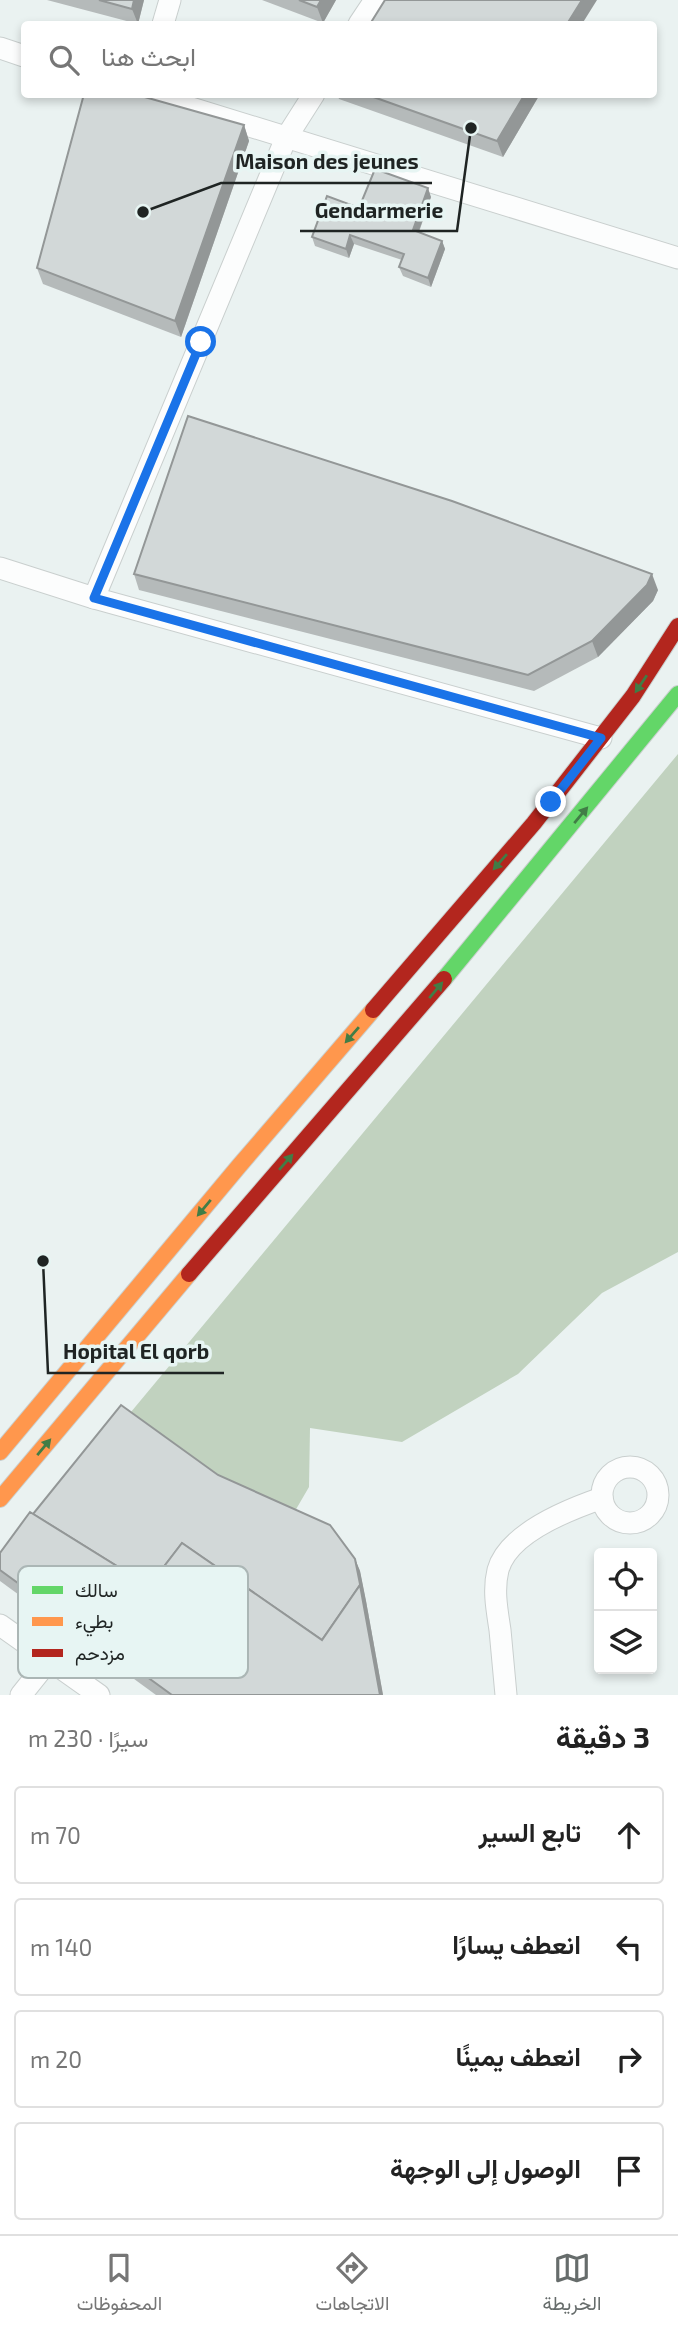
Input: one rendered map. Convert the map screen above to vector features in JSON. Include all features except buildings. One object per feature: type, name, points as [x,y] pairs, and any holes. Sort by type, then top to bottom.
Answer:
[{"type":"main road","points":[[0,1452],[230,1177],[534,823],[633,696],[678,626]]},
{"type":"main road","points":[[0,1499],[124,1350],[435,990],[678,694]]},
{"type":"street","points":[[164,21],[170,0]]},
{"type":"street","points":[[361,21],[375,0]]},
{"type":"street","points":[[0,48],[21,55]]},
{"type":"street","points":[[159,98],[678,258]]},
{"type":"street","points":[[94,598],[286,138],[311,98]]},
{"type":"street","points":[[0,569],[94,598],[601,738]]},
{"type":"street","points":[[506,1695],[496,1606],[498,1570],[505,1556],[527,1534],[556,1515],[602,1499]]},
{"type":"street","points":[[0,1625],[18,1638]]},
{"type":"street","points":[[21,1695],[35,1678]]},
{"type":"street","points":[[75,1678],[99,1695]]},
{"type":"green space","points":[[678,754],[678,1252],[602,1293],[518,1374],[402,1442],[310,1428],[309,1487],[295,1511],[223,1488],[126,1418]]},
{"type":"traffic: fast","points":[[444,979],[678,694]]},
{"type":"traffic: slow","points":[[0,1452],[373,1010]]},
{"type":"traffic: slow","points":[[0,1499],[189,1274]]},
{"type":"traffic: jam","points":[[373,1010],[534,823],[633,696],[678,626]]},
{"type":"traffic: jam","points":[[189,1274],[444,979]]},
{"type":"place","name":"Gendarmerie","points":[[471,128]]},
{"type":"place","name":"Maison des jeunes","points":[[143,212]]},
{"type":"place","name":"Hopital El qorb","points":[[43,1261]]},
{"type":"route","points":[[201,342],[94,598],[601,738],[551,802]]}]
